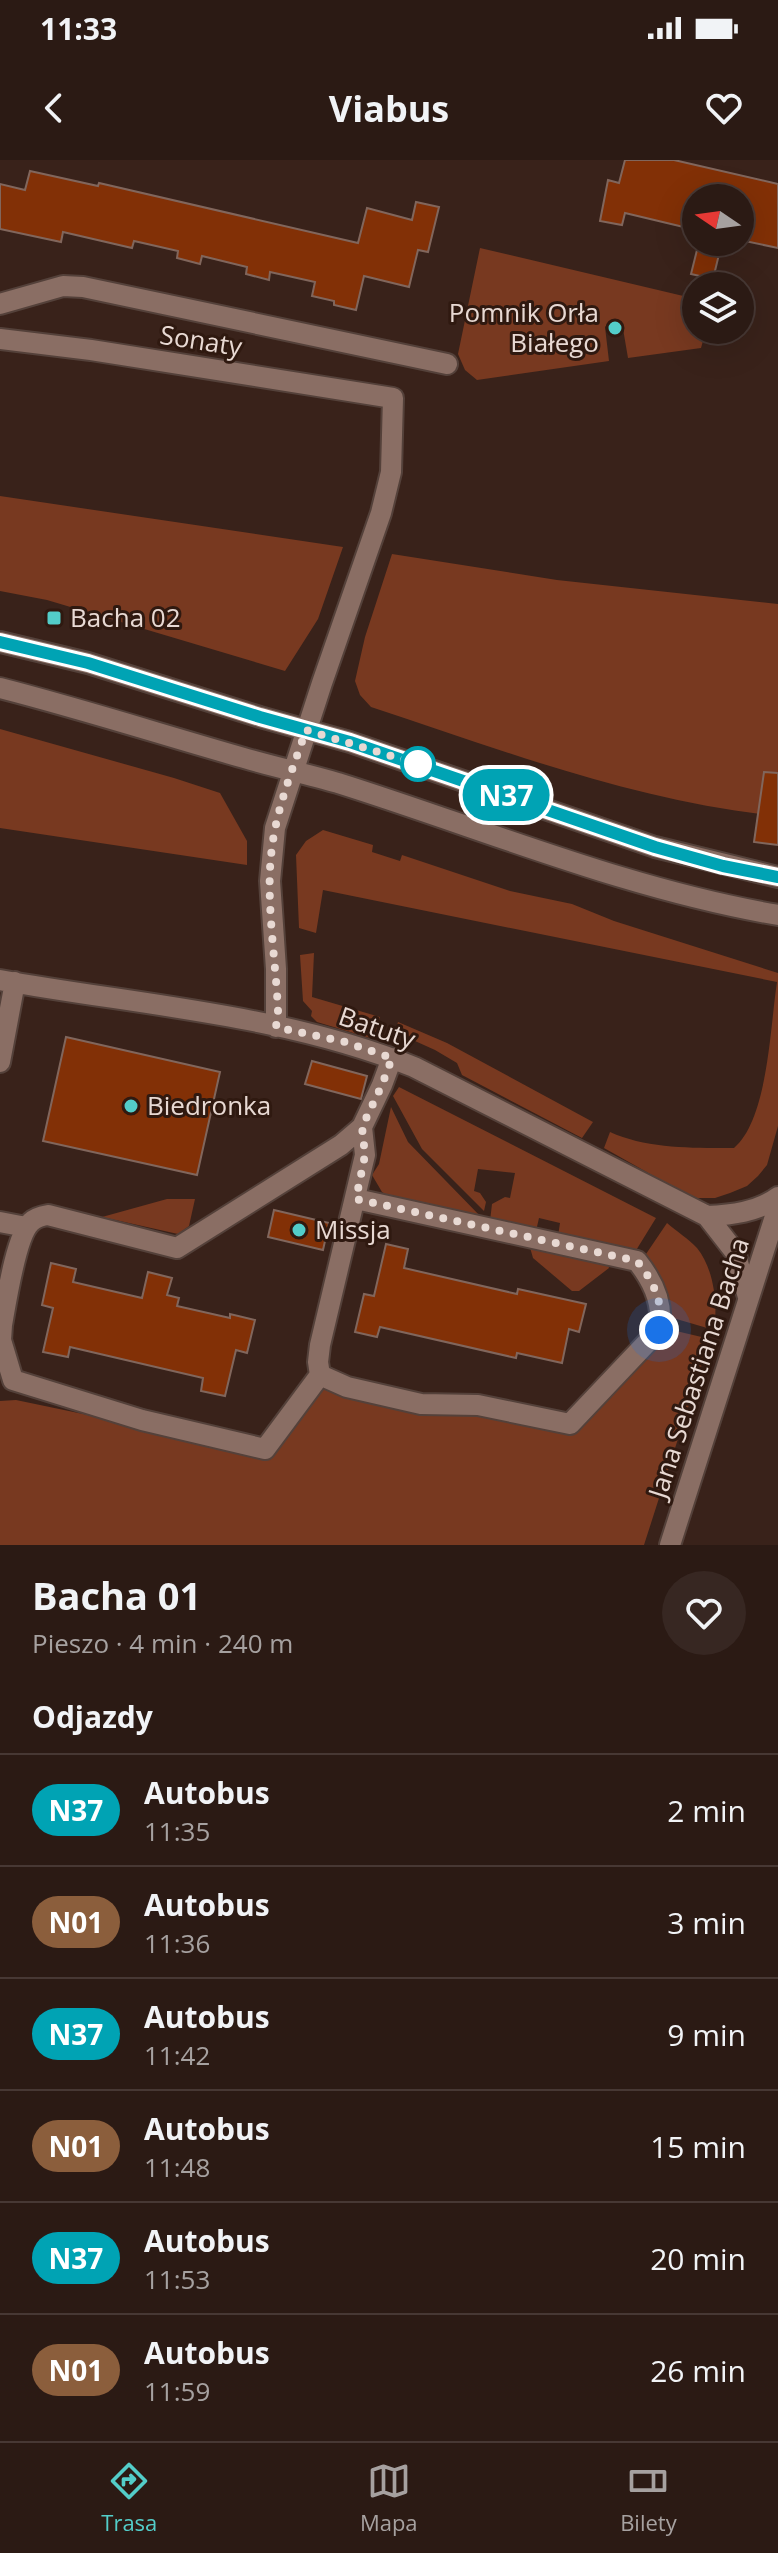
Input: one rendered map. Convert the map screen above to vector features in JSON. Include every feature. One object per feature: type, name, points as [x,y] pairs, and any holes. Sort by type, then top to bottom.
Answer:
[{"type":"street","points":[[0,304],[63,286],[83,287],[447,364]]},
{"type":"street","name":"Sonaty","points":[[0,339],[91,350],[393,398],[391,472],[381,513],[306,730]]},
{"type":"street","points":[[0,642],[88,663],[441,772],[655,847],[778,877]]},
{"type":"street","points":[[0,688],[70,705],[337,783],[603,873],[696,899],[778,915]]},
{"type":"street","points":[[276,1027],[278,1011],[271,856],[277,815],[306,730]]},
{"type":"street","points":[[0,1062],[7,981]]},
{"type":"street","name":"Batuty","points":[[7,981],[276,1027],[345,1042],[392,1058],[707,1216],[735,1252],[748,1297]]},
{"type":"street","points":[[362,1127],[365,1155],[320,1345],[320,1375],[265,1449],[142,1420],[13,1380],[1,1340],[2,1325],[21,1236],[33,1222],[48,1215],[177,1248],[341,1145],[362,1127],[392,1058]]},
{"type":"street","points":[[707,1216],[746,1211],[778,1197]]},
{"type":"street","points":[[320,1375],[347,1387],[421,1404],[478,1405],[570,1424],[659,1330],[659,1302],[649,1275],[637,1261],[356,1199]]},
{"type":"street","name":"Jana Sebastiana Bacha","points":[[670,1545],[778,1207]]},
{"type":"street","points":[[0,1222],[33,1222]]},
{"type":"shaded area","points":[[480,248],[682,296],[682,344],[702,344],[701,348],[628,358],[622,323],[611,320],[605,327],[609,361],[477,380],[465,370],[458,354]]},
{"type":"shaded area","points":[[0,496],[343,547],[318,619],[285,671],[47,600],[0,591]]},
{"type":"shaded area","points":[[392,554],[557,580],[778,604],[778,816],[726,809],[623,787],[371,707],[360,695],[355,681],[365,637]]},
{"type":"shaded area","points":[[0,729],[220,793],[247,841],[247,865],[0,828]]},
{"type":"shaded area","points":[[323,830],[373,845],[372,852],[400,861],[402,855],[510,891],[572,904],[614,921],[778,973],[778,1126],[767,1165],[747,1186],[715,1198],[697,1198],[604,1148],[610,1132],[655,1145],[734,1148],[745,1134],[761,1095],[777,982],[323,890],[316,933],[299,928],[296,855],[306,841]]},
{"type":"shaded area","points":[[314,953],[312,997],[380,1017],[374,1036],[370,1038],[317,1022],[311,1016],[312,1011],[303,1001],[300,955]]},
{"type":"shaded area","points":[[398,1022],[447,1043],[593,1122],[582,1138],[462,1075],[457,1063],[395,1032]]},
{"type":"shaded area","points":[[399,1087],[656,1218],[635,1252],[558,1236],[560,1223],[539,1218],[536,1231],[490,1221],[492,1204],[505,1197],[510,1198],[515,1173],[478,1169],[474,1191],[480,1193],[486,1202],[484,1211],[422,1149],[393,1096]]},
{"type":"shaded area","points":[[391,1107],[408,1142],[482,1218],[392,1198],[382,1192],[372,1175],[379,1164]]},
{"type":"shaded area","points":[[167,1199],[195,1199],[189,1226],[178,1234],[102,1217]]},
{"type":"shaded area","points":[[667,1223],[703,1256],[715,1298],[714,1330],[673,1318],[659,1278],[644,1257]]},
{"type":"shaded area","points":[[529,1244],[608,1263],[609,1268],[579,1291],[572,1291],[533,1258]]},
{"type":"shaded area","points":[[672,1330],[710,1339],[644,1545],[0,1545],[0,1401],[16,1400],[270,1453],[318,1376],[575,1430]]},
{"type":"building","points":[[625,160],[674,160],[778,184],[778,248],[754,243],[754,184],[682,184],[682,227],[625,213],[622,225],[600,221],[608,180],[619,183]]},
{"type":"building","points":[[30,171],[98,186],[99,183],[358,243],[367,208],[412,220],[416,202],[439,207],[428,252],[418,250],[409,287],[364,276],[356,310],[312,296],[315,282],[270,272],[269,280],[246,274],[247,267],[202,256],[200,264],[177,258],[178,251],[134,241],[132,248],[63,232],[61,242],[0,229],[0,184],[25,190]]},
{"type":"building","points":[[696,256],[719,256],[715,272],[692,272]]},
{"type":"building","points":[[764,772],[778,773],[778,845],[754,842]]},
{"type":"building","name":"Biedronka","points":[[66,1037],[220,1072],[197,1175],[43,1141]]},
{"type":"building","points":[[312,1061],[367,1076],[361,1099],[305,1084]]},
{"type":"building","name":"Missja","points":[[274,1210],[329,1223],[323,1250],[268,1237]]},
{"type":"building","points":[[386,1244],[408,1249],[404,1268],[517,1294],[518,1289],[586,1304],[579,1332],[569,1329],[562,1363],[517,1353],[516,1358],[380,1327],[377,1337],[355,1332],[364,1294],[374,1296]]},
{"type":"building","points":[[51,1263],[76,1269],[73,1282],[142,1298],[148,1272],[172,1278],[167,1295],[179,1298],[177,1306],[230,1318],[230,1314],[255,1320],[247,1353],[236,1350],[225,1396],[201,1391],[203,1378],[70,1347],[68,1357],[43,1352],[53,1308],[42,1305]]},
{"type":"bus line","name":"N37","points":[[0,642],[88,663],[350,742],[681,855],[778,877]]},
{"type":"place","name":"Pomnik Orła Białego","points":[[615,328]]},
{"type":"place","name":"Bacha 02","points":[[54,618]]},
{"type":"place","name":"Biedronka","points":[[131,1106]]},
{"type":"place","name":"Missja","points":[[299,1230]]},
{"type":"route","points":[[418,764],[306,730],[277,815],[271,856],[278,1011],[276,1027],[345,1042],[392,1058],[362,1127],[365,1155],[356,1199],[637,1261],[649,1275],[659,1302],[659,1330]]}]
